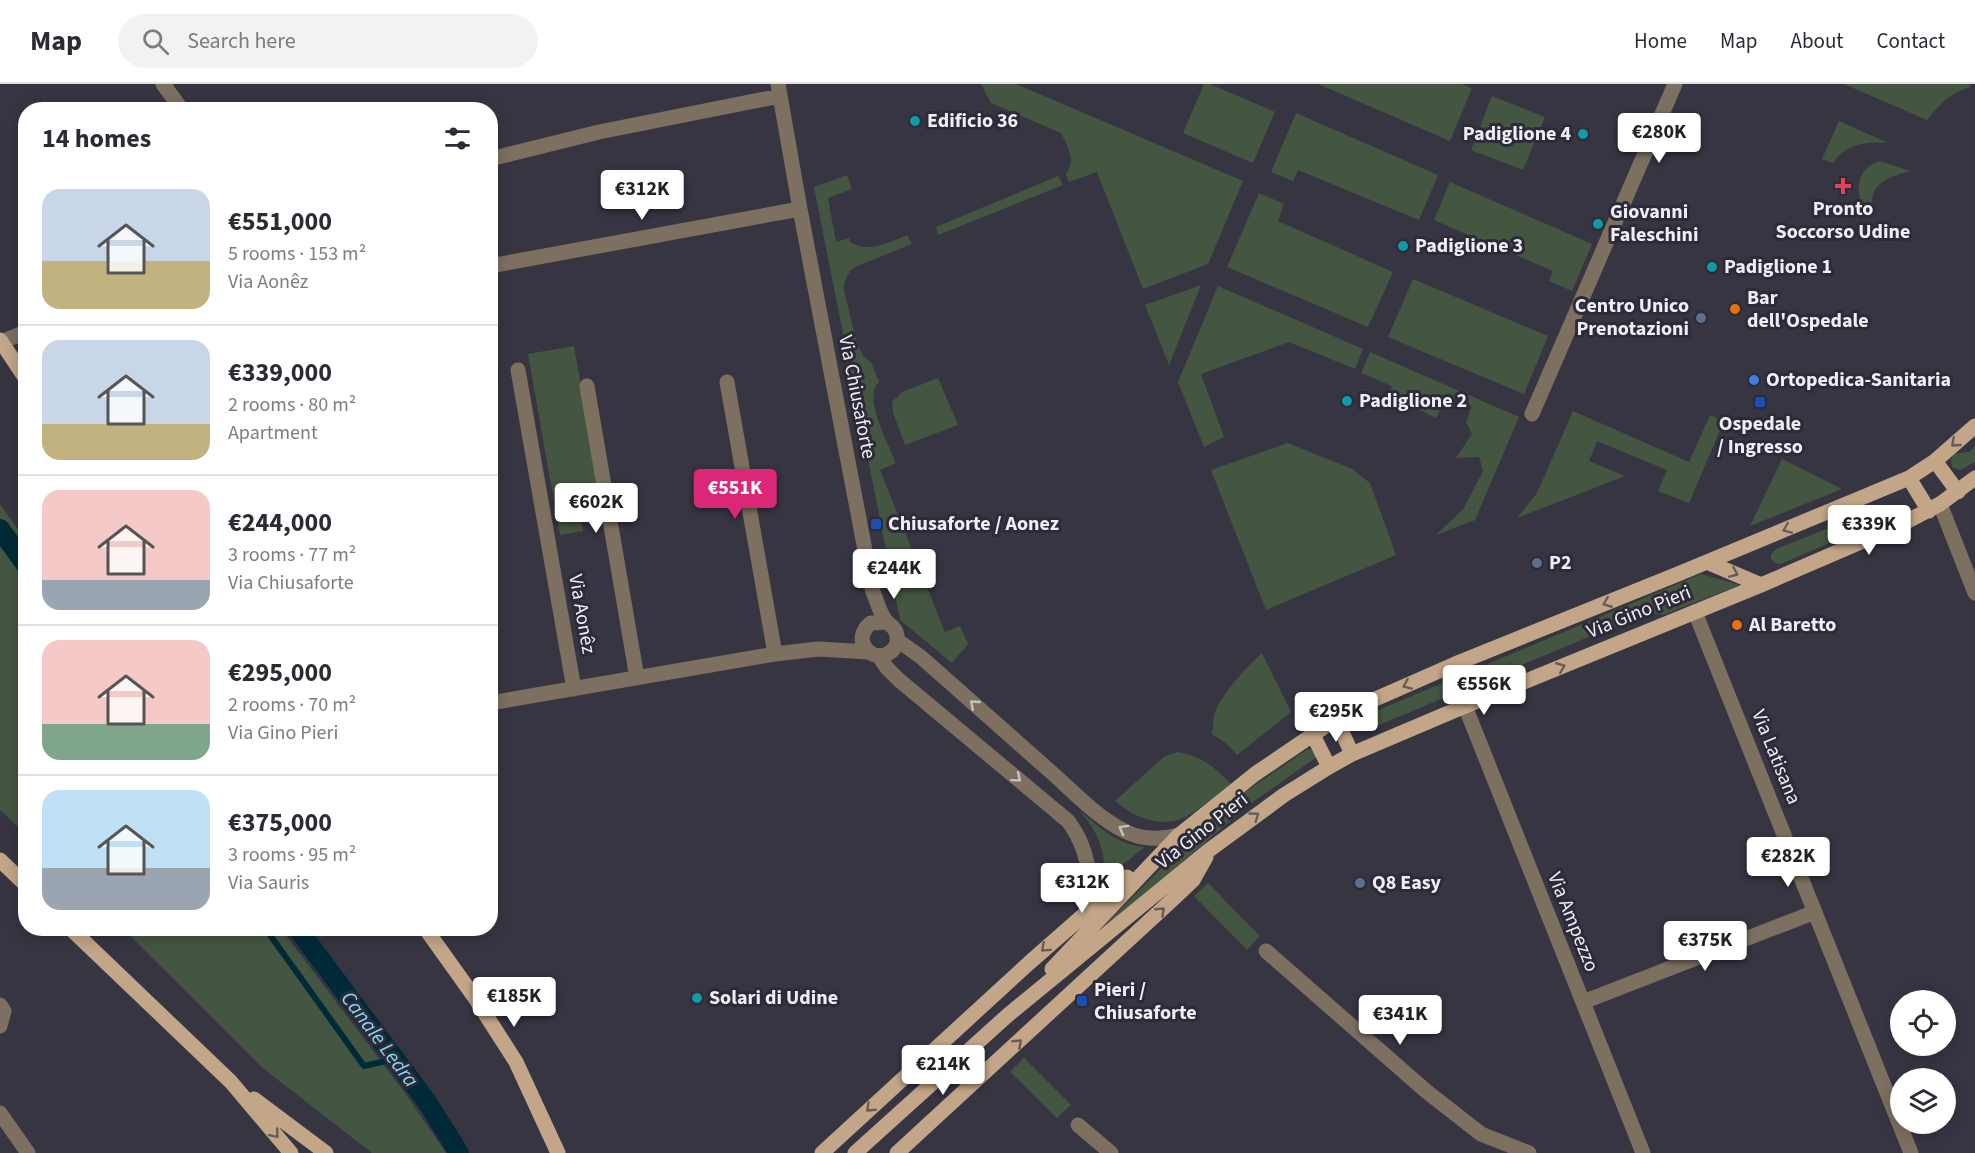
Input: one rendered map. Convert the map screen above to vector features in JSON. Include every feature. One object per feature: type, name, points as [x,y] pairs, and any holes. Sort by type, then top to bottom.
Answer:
[{"type":"main road","points":[[1,341],[18,367]]},
{"type":"main road","name":"Via Gino Pieri","points":[[1008,1015],[1179,835],[1255,774],[1312,733],[1364,704],[1455,664],[1909,478],[1935,461],[1975,426]]},
{"type":"main road","points":[[1935,461],[1958,492]]},
{"type":"main road","points":[[1909,478],[1935,508]]},
{"type":"main road","name":"Via Gino Pieri","points":[[1008,1015],[1208,851],[1284,795],[1352,754],[1761,585],[1935,508],[1975,478]]},
{"type":"main road","points":[[1707,562],[1761,585]]},
{"type":"main road","points":[[1336,719],[1352,754]]},
{"type":"main road","points":[[1312,733],[1329,767]]},
{"type":"main road","points":[[822,1153],[1089,909],[1179,835]]},
{"type":"main road","points":[[897,1153],[1172,900],[1192,880],[1208,851]]},
{"type":"main road","points":[[0,860],[18,877]]},
{"type":"main road","points":[[78,936],[231,1082],[291,1153]]},
{"type":"main road","points":[[431,936],[475,998],[516,1062],[558,1153]]},
{"type":"main road","points":[[855,1153],[1008,1015]]},
{"type":"main road","points":[[231,1082],[326,1153]]},
{"type":"street","points":[[163,84],[176,102]]},
{"type":"street","points":[[1532,414],[1676,84]]},
{"type":"street","points":[[498,157],[779,90]]},
{"type":"street","name":"Via Chiusaforte","points":[[779,90],[873,592],[887,622],[894,627],[897,640],[921,657],[1088,805],[1125,831],[1143,838],[1179,835]]},
{"type":"street","points":[[498,265],[800,209]]},
{"type":"street","points":[[1,341],[18,335]]},
{"type":"street","name":"Via Aonêz","points":[[518,370],[574,688]]},
{"type":"street","points":[[727,382],[775,654]]},
{"type":"street","points":[[587,386],[637,678]]},
{"type":"street","points":[[1935,508],[1975,593]]},
{"type":"street","name":"Via Chiusaforte","points":[[864,632],[873,592]]},
{"type":"street","name":"Via Latisana","points":[[1695,612],[1911,1153]]},
{"type":"street","points":[[818,649],[864,632],[876,621],[887,622]]},
{"type":"street","points":[[864,632],[865,648],[874,654],[892,674],[1068,821],[1087,862],[1089,909],[1082,937]]},
{"type":"street","points":[[498,702],[775,654],[818,649],[874,654],[891,652],[897,640]]},
{"type":"street","name":"Via Ampezzo","points":[[1465,706],[1643,1153]]},
{"type":"street","points":[[973,741],[992,720]]},
{"type":"street","points":[[1582,1002],[1815,912]]},
{"type":"street","points":[[1266,951],[1426,1091],[1481,1134],[1529,1153]]},
{"type":"street","points":[[0,1005],[4,1011],[0,1026]]},
{"type":"street","points":[[0,1113],[28,1153]]},
{"type":"street","points":[[1078,1125],[1111,1153]]},
{"type":"green space","points":[[981,84],[1016,84],[1243,181],[1208,264],[1143,289],[1097,172],[1069,182],[1066,174],[1071,158],[1061,133],[991,103]]},
{"type":"green space","points":[[1204,84],[1210,84],[1275,112],[1253,163],[1183,133]]},
{"type":"green space","points":[[1318,84],[1462,84],[1472,88],[1450,141]]},
{"type":"green space","points":[[1844,84],[1969,84],[1971,87],[1946,99],[1927,120]]},
{"type":"green space","points":[[1492,96],[1545,117],[1523,170],[1471,150]]},
{"type":"green space","points":[[1296,113],[1438,175],[1419,220],[1298,170],[1293,181],[1271,172]]},
{"type":"green space","points":[[1839,121],[1888,143],[1857,145],[1844,152],[1833,163],[1822,159]]},
{"type":"green space","points":[[1880,161],[1910,171],[1879,185],[1875,189],[1872,203],[1863,206],[1859,192],[1860,179],[1867,168]]},
{"type":"green space","points":[[847,175],[852,189],[828,198],[836,242],[849,238],[850,242],[857,245],[872,247],[907,235],[912,244],[855,267],[850,271],[844,283],[844,290],[857,344],[864,357],[871,362],[879,382],[875,389],[875,409],[896,463],[880,470],[945,632],[960,626],[968,644],[952,663],[900,620],[814,187]]},
{"type":"green space","points":[[1058,176],[1063,185],[938,235],[936,227]]},
{"type":"green space","points":[[1450,182],[1592,244],[1572,291],[1549,281],[1553,271],[1434,220]]},
{"type":"green space","points":[[1259,193],[1284,204],[1278,221],[1393,272],[1368,327],[1227,267]]},
{"type":"green space","points":[[1413,279],[1548,336],[1524,394],[1388,337]]},
{"type":"green space","points":[[1201,285],[1169,365],[1145,305]]},
{"type":"green space","points":[[1218,286],[1363,349],[1355,369],[1289,342],[1201,374],[1224,437],[1204,447],[1178,382]]},
{"type":"green space","points":[[574,346],[603,510],[580,514],[583,531],[560,535],[528,354]]},
{"type":"green space","points":[[1370,352],[1519,417],[1475,520],[1436,535],[1464,508],[1483,471],[1479,457],[1456,458],[1472,434],[1466,422],[1472,406],[1446,395],[1436,418],[1389,395],[1392,386],[1361,373]]},
{"type":"green space","points":[[938,378],[958,425],[905,445],[893,413],[892,402],[902,392]]},
{"type":"green space","points":[[1573,411],[1689,462],[1710,415],[1724,421],[1689,503],[1658,491],[1667,470],[1597,441],[1589,461],[1625,476],[1517,518],[1537,493]]},
{"type":"green space","points":[[1288,443],[1352,469],[1370,483],[1396,555],[1266,610],[1211,470]]},
{"type":"green space","points":[[1975,446],[1975,462],[1960,470],[1952,467],[1951,460],[1954,454],[1969,452]]},
{"type":"green space","points":[[1782,459],[1842,489],[1750,526]]},
{"type":"green space","points":[[0,504],[18,529],[18,827],[0,810]]},
{"type":"green space","points":[[1881,507],[1889,510],[1890,515],[1887,518],[1781,564],[1774,563],[1771,559],[1771,554],[1776,549]]},
{"type":"green space","points":[[1701,574],[1740,585],[1663,615],[1648,612],[1367,730],[1357,726],[1362,717]]},
{"type":"green space","points":[[1262,653],[1291,712],[1237,755],[1227,744],[1212,734],[1214,715],[1228,690]]},
{"type":"green space","points":[[1308,749],[1316,750],[1317,757],[1250,804],[1074,955],[1206,824],[1239,796]]},
{"type":"green space","points":[[1178,752],[1207,763],[1231,784],[1191,814],[1166,822],[1148,820],[1130,812],[1115,801],[1165,756]]},
{"type":"green space","points":[[1079,810],[1117,839],[1145,847],[1102,881],[1104,861],[1100,843]]},
{"type":"green space","points":[[1208,883],[1260,936],[1247,950],[1194,896]]},
{"type":"green space","points":[[130,936],[286,936],[402,1089],[446,1153],[372,1153],[264,1069]]},
{"type":"green space","points":[[1024,1058],[1071,1105],[1057,1118],[1010,1072]]},
{"type":"waterway","name":"Canale Ledra","points":[[0,529],[18,554]]},
{"type":"waterway","points":[[271,936],[364,1066],[395,1059]]},
{"type":"waterway","name":"Canale Ledra","points":[[303,936],[427,1102],[459,1153]]},
{"type":"place","name":"Edificio 36","points":[[915,121]]},
{"type":"place","name":"Padiglione 4","points":[[1583,134]]},
{"type":"place","name":"Pronto Soccorso Udine","points":[[1843,186]]},
{"type":"place","name":"Giovanni Faleschini","points":[[1598,224]]},
{"type":"place","name":"Padiglione 3","points":[[1403,246]]},
{"type":"place","name":"Padiglione 1","points":[[1712,267]]},
{"type":"place","name":"Bar dell'Ospedale","points":[[1735,309]]},
{"type":"place","name":"Centro Unico Prenotazioni","points":[[1701,318]]},
{"type":"place","name":"Ortopedica-Sanitaria","points":[[1754,380]]},
{"type":"place","name":"Padiglione 2","points":[[1347,401]]},
{"type":"place","name":"Ospedale / Ingresso","points":[[1760,402]]},
{"type":"place","name":"Chiusaforte / Aonez","points":[[876,524]]},
{"type":"place","name":"P2","points":[[1537,563]]},
{"type":"place","name":"Al Baretto","points":[[1737,625]]},
{"type":"place","name":"Q8 Easy","points":[[1360,883]]},
{"type":"place","name":"Solari di Udine","points":[[697,998]]},
{"type":"place","name":"Pieri / Chiusaforte","points":[[1082,1001]]}]
